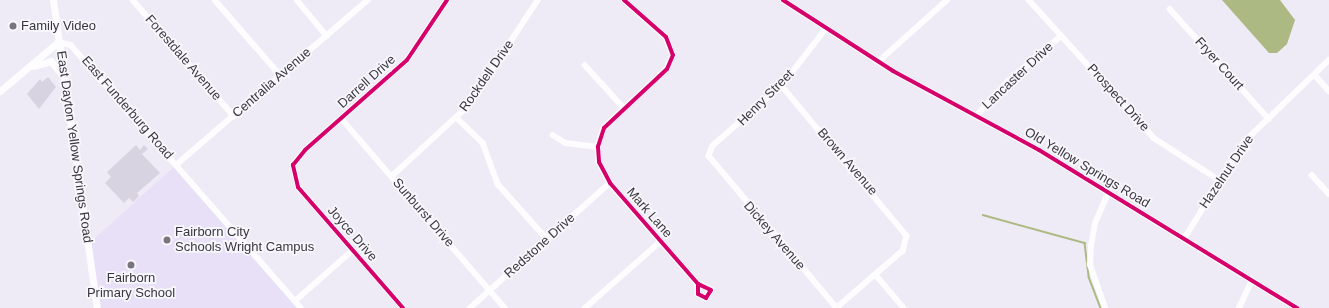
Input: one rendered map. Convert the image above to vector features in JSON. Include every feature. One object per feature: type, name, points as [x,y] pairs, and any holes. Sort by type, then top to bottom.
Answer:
[{"type":"main road","name":"East Dayton Yellow Springs Road","points":[[53,0],[97,308]]},
{"type":"main road","points":[[0,92],[58,42]]},
{"type":"main road","points":[[23,72],[51,61],[65,81]]},
{"type":"street","name":"Forestdale Avenue","points":[[133,0],[234,116]]},
{"type":"street","points":[[215,0],[281,76]]},
{"type":"street","points":[[297,0],[327,36]]},
{"type":"street","name":"Centralia Avenue","points":[[176,165],[368,0]]},
{"type":"street","name":"Darrell Drive","points":[[293,170],[297,158],[407,60],[447,0]]},
{"type":"street","name":"Rockdell Drive","points":[[392,176],[458,118],[481,89],[538,0]]},
{"type":"street","points":[[553,135],[566,143],[598,147],[604,128],[667,69],[673,55],[666,37],[624,0]]},
{"type":"street","name":"Old Yellow Springs Road","points":[[783,0],[878,62],[1109,192],[1297,308]]},
{"type":"street","points":[[878,62],[947,0]]},
{"type":"street","name":"Prospect Drive","points":[[1029,0],[1154,138],[1219,180]]},
{"type":"street","name":"Fryer Court","points":[[1170,9],[1268,119]]},
{"type":"street","name":"Henry Street","points":[[712,164],[709,156],[713,146],[782,86],[826,28]]},
{"type":"street","name":"Lancaster Drive","points":[[976,116],[1007,82],[1061,36]]},
{"type":"street","name":"East Funderburg Road","points":[[58,42],[71,44],[301,308]]},
{"type":"street","name":"Hazelnut Drive","points":[[1184,238],[1238,151],[1268,119],[1316,76],[1329,60]]},
{"type":"street","points":[[585,65],[624,108]]},
{"type":"street","points":[[1316,76],[1329,91]]},
{"type":"street","name":"Brown Avenue","points":[[782,86],[905,230],[908,241],[903,252],[876,275]]},
{"type":"street","name":"Sunburst Drive","points":[[341,118],[505,308]]},
{"type":"street","points":[[458,118],[483,143],[498,184],[547,239]]},
{"type":"street","name":"Mark Lane","points":[[598,147],[600,167],[610,183],[698,284]]},
{"type":"street","name":"Dickey Avenue","points":[[712,164],[837,308]]},
{"type":"street","name":"Joyce Drive","points":[[293,170],[298,187],[403,308]]},
{"type":"street","points":[[1312,175],[1329,194]]},
{"type":"street","name":"Redstone Drive","points":[[470,308],[610,183]]},
{"type":"street","points":[[1105,308],[1090,265],[1090,246],[1095,223],[1109,192]]},
{"type":"street","points":[[585,308],[660,242]]},
{"type":"street","points":[[295,301],[353,250]]},
{"type":"street","points":[[837,308],[876,275],[904,308]]},
{"type":"street","points":[[1239,308],[1252,280]]},
{"type":"shaded area","points":[[1222,0],[1280,0],[1295,20],[1287,44],[1277,53],[1269,53]]},
{"type":"shaded area","name":"Fairborn City Schools Wright Campus","points":[[176,165],[301,308],[97,308],[88,244]]},
{"type":"building","points":[[48,77],[56,87],[39,109],[27,94],[40,79],[42,82]]},
{"type":"building","points":[[136,145],[140,150],[144,145],[148,149],[142,154],[160,173],[137,193],[139,196],[133,202],[129,198],[124,203],[105,183],[111,177],[107,172]]},
{"type":"waterway","points":[[983,215],[1085,243],[1089,277],[1101,308]]},
{"type":"cycle path","points":[[403,308],[298,187],[293,165],[305,150],[407,60],[447,0]]},
{"type":"cycle path","points":[[624,0],[666,37],[673,55],[667,69],[604,128],[598,147],[599,162],[610,183],[698,284],[698,294],[706,298],[711,290],[698,284]]},
{"type":"cycle path","points":[[783,0],[893,71],[1039,150],[1297,308]]},
{"type":"place","name":"Family Video","points":[[13,26]]},
{"type":"place","name":"Fairborn City Schools Wright Campus","points":[[167,240]]},
{"type":"place","name":"Fairborn Primary School","points":[[131,265]]}]
